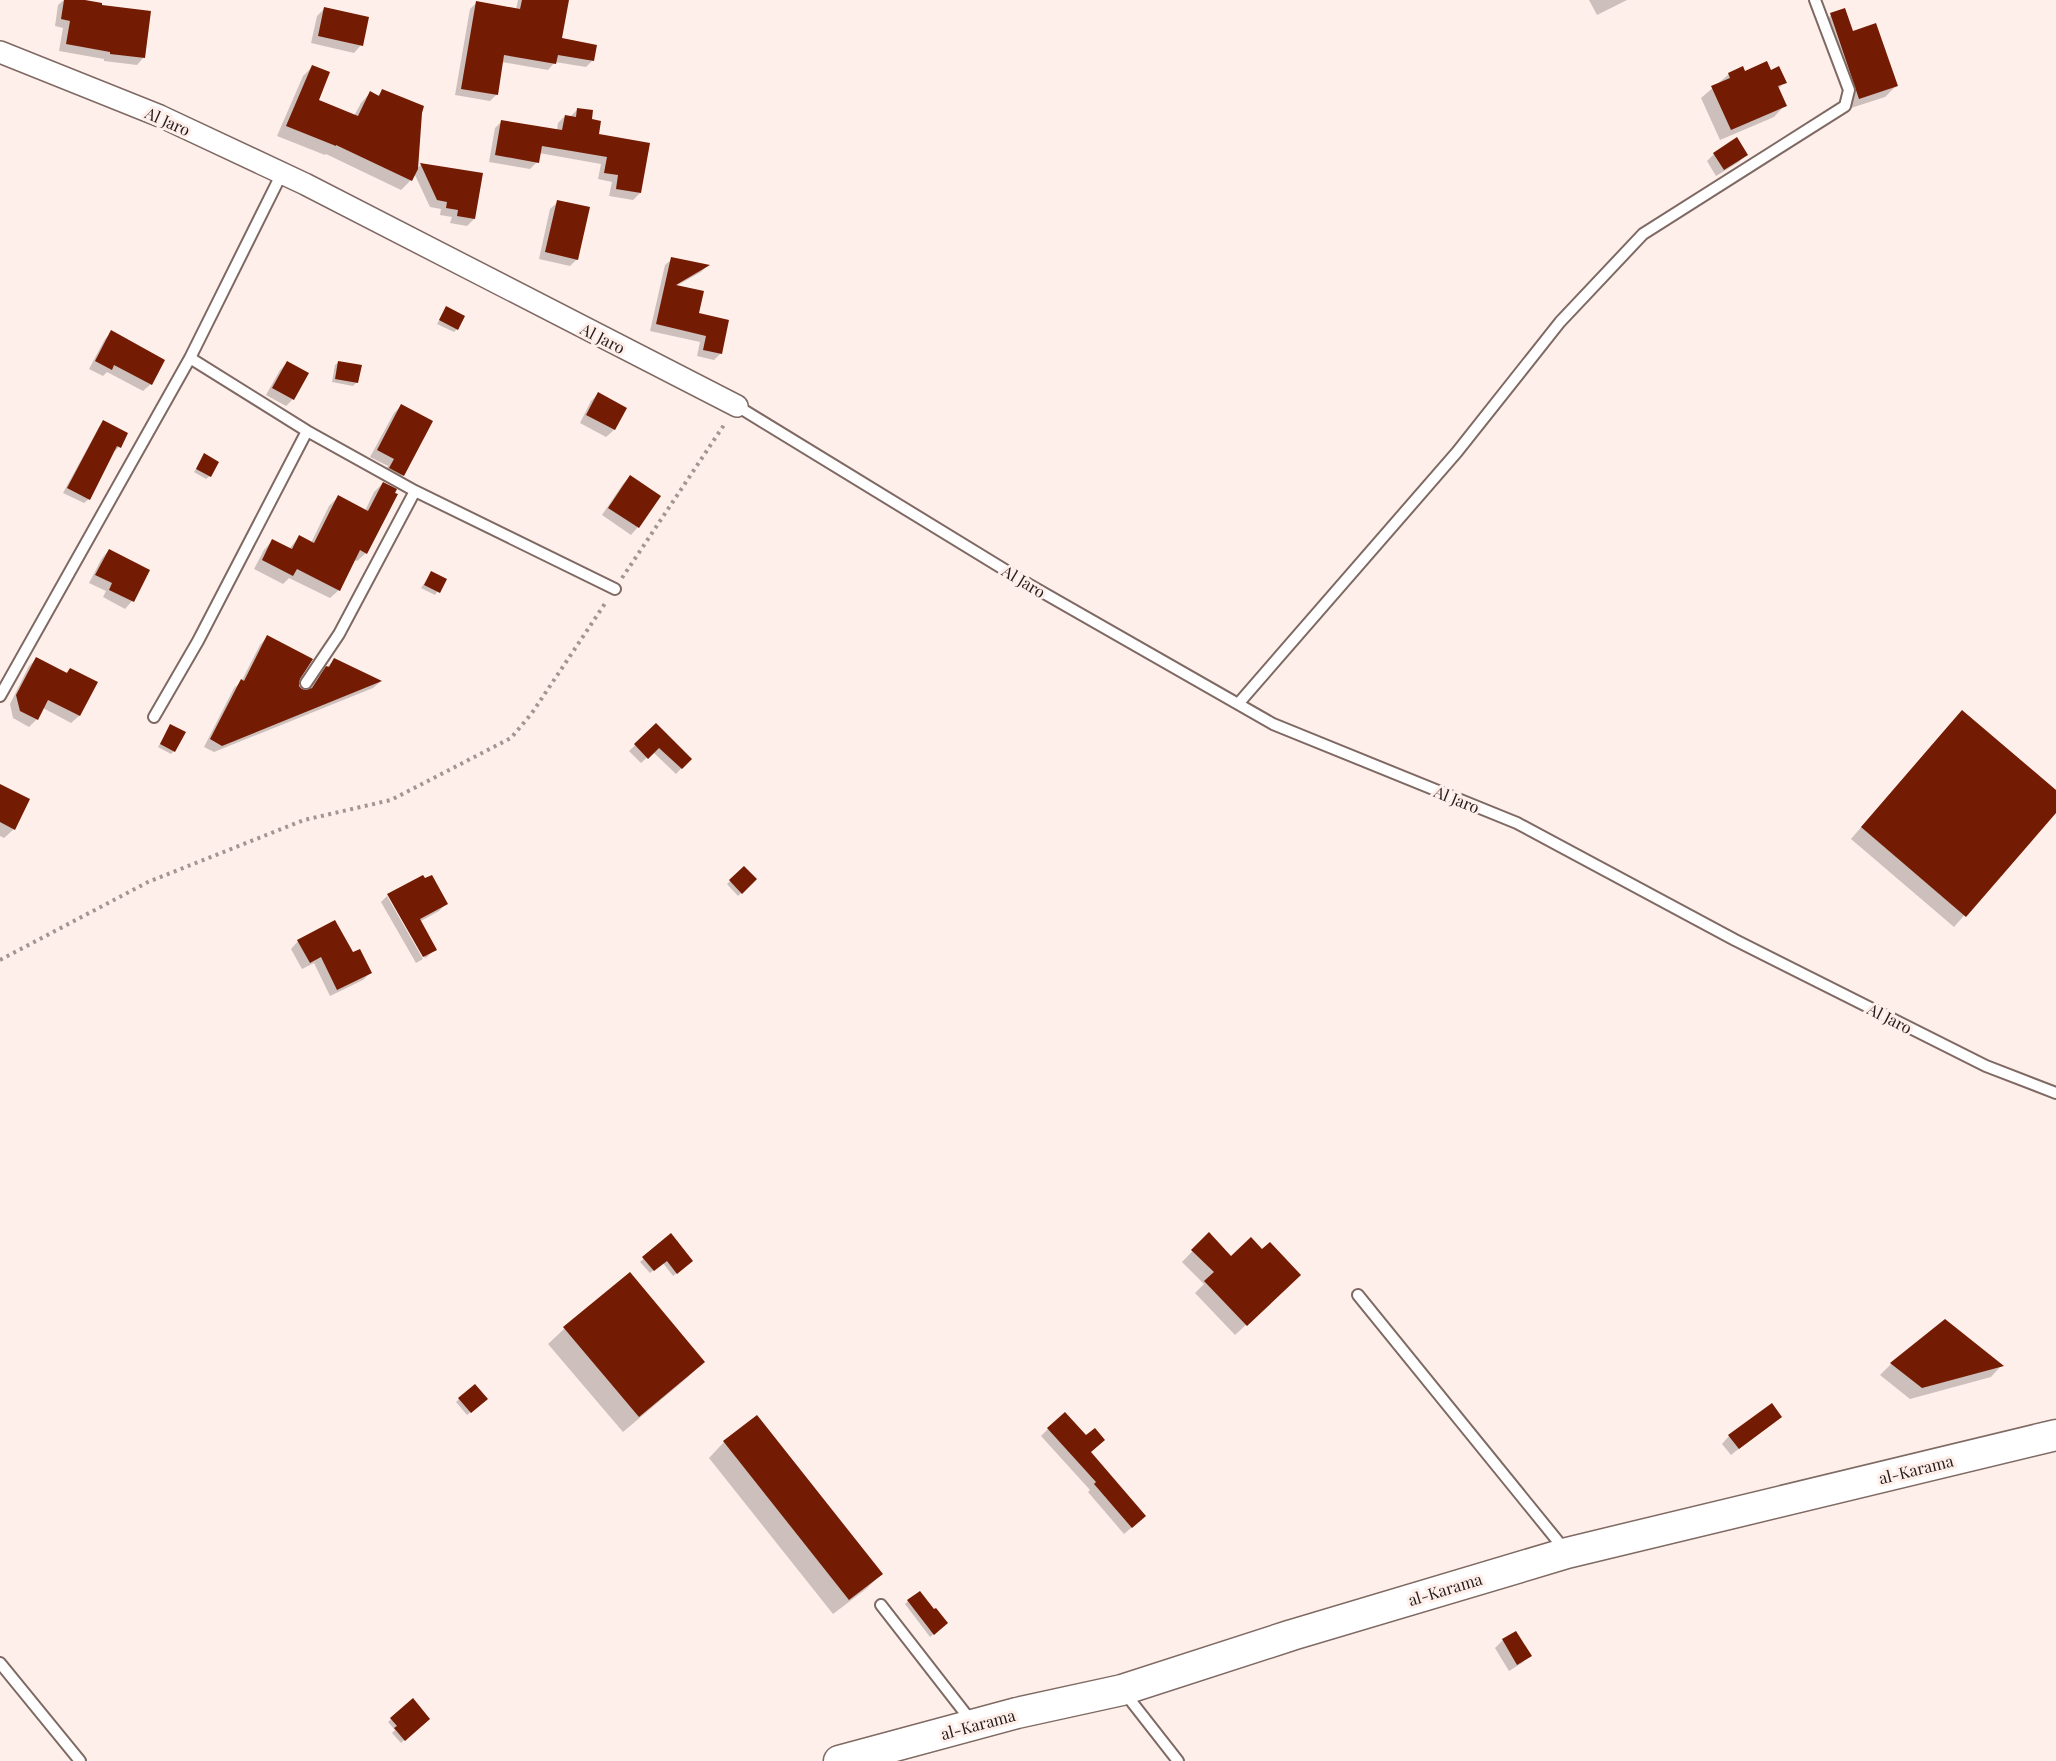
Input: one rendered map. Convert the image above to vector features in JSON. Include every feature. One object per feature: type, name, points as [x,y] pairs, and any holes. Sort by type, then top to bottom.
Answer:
[{"type":"main road","name":"al-Karama","points":[[839,1761],[1017,1713],[1122,1690],[1292,1635],[1567,1553],[2056,1435]]},
{"type":"street","name":"Al Jaro","points":[[0,52],[160,116],[282,173],[736,406]]},
{"type":"lane","points":[[1238,704],[1457,452],[1560,322],[1643,234],[1845,106],[1849,90],[1815,0]]},
{"type":"lane","points":[[0,696],[190,358],[282,173]]},
{"type":"lane","points":[[190,358],[307,431],[416,491],[615,589]]},
{"type":"lane","name":"Al Jaro","points":[[736,406],[1028,584],[1273,724],[1517,823],[1735,940],[1975,1061],[2056,1093]]},
{"type":"lane","points":[[154,717],[198,641],[307,431]]},
{"type":"lane","points":[[306,683],[339,634],[416,491]]},
{"type":"lane","points":[[1358,1295],[1567,1553]]},
{"type":"lane","points":[[881,1605],[974,1725]]},
{"type":"lane","points":[[0,1663],[80,1761]]},
{"type":"lane","points":[[1122,1690],[1178,1761]]},
{"type":"path","points":[[0,960],[148,882],[303,820],[391,800],[511,738],[532,713],[736,406]]},
{"type":"building","points":[[64,0],[85,0],[102,3],[102,5],[151,11],[145,58],[110,54],[110,52],[66,44],[70,21],[61,19]]},
{"type":"building","points":[[522,0],[569,0],[562,38],[597,45],[594,61],[558,55],[556,64],[504,55],[498,95],[461,89],[476,1],[520,9]]},
{"type":"building","points":[[324,7],[369,17],[363,46],[318,36]]},
{"type":"building","points":[[1845,8],[1853,31],[1876,23],[1898,86],[1859,99],[1830,13]]},
{"type":"building","points":[[1767,61],[1771,70],[1779,66],[1787,83],[1778,86],[1787,106],[1731,130],[1711,86],[1730,78],[1728,73],[1743,66],[1745,71]]},
{"type":"building","points":[[312,65],[330,72],[319,100],[358,116],[370,91],[379,96],[382,89],[424,106],[418,169],[412,181],[336,145],[286,126]]},
{"type":"building","points":[[577,108],[593,110],[592,119],[601,121],[599,134],[650,143],[641,193],[616,189],[618,175],[604,173],[607,157],[542,146],[539,163],[495,155],[501,120],[562,130],[565,115],[576,117]]},
{"type":"building","points":[[1737,137],[1748,155],[1724,170],[1713,153]]},
{"type":"building","points":[[420,163],[483,173],[475,219],[457,216],[458,210],[446,208],[447,202],[437,200]]},
{"type":"building","points":[[557,200],[590,207],[578,260],[545,252]]},
{"type":"building","points":[[671,257],[710,265],[676,285],[704,291],[699,313],[729,320],[722,354],[703,350],[706,336],[656,324]]},
{"type":"building","points":[[446,306],[465,316],[458,330],[439,320]]},
{"type":"building","points":[[111,330],[165,360],[152,385],[114,365],[112,370],[95,361]]},
{"type":"building","points":[[287,361],[309,373],[294,400],[272,388]]},
{"type":"building","points":[[338,361],[362,365],[358,383],[335,379]]},
{"type":"building","points":[[598,392],[627,408],[615,430],[586,415]]},
{"type":"building","points":[[401,404],[433,421],[404,476],[389,468],[394,459],[377,450]]},
{"type":"building","points":[[103,420],[128,433],[121,448],[117,446],[90,500],[67,488]]},
{"type":"building","points":[[204,453],[219,462],[211,477],[196,469]]},
{"type":"building","points":[[630,475],[661,496],[639,528],[608,508]]},
{"type":"building","points":[[383,482],[397,489],[395,493],[398,494],[367,554],[360,550],[340,591],[297,569],[293,576],[262,560],[272,539],[292,549],[299,535],[314,543],[338,495],[368,511]]},
{"type":"building","points":[[109,549],[150,570],[134,602],[109,590],[112,583],[95,575]]},
{"type":"building","points":[[431,571],[447,579],[440,593],[424,585]]},
{"type":"building","points":[[267,635],[313,659],[300,679],[299,686],[302,689],[312,688],[334,658],[382,681],[222,746],[210,739],[241,679],[244,681]]},
{"type":"building","points":[[36,657],[67,673],[70,668],[98,682],[80,716],[48,700],[38,720],[20,711],[16,695]]},
{"type":"building","points":[[1962,710],[2056,790],[2056,813],[1966,917],[1861,827]]},
{"type":"building","points":[[656,723],[692,759],[682,769],[659,748],[648,759],[634,744]]},
{"type":"building","points":[[170,724],[186,732],[175,752],[160,744]]},
{"type":"building","points":[[0,784],[30,799],[15,830],[0,822]]},
{"type":"building","points":[[744,866],[757,879],[742,894],[729,880]]},
{"type":"building","points":[[423,875],[425,878],[432,875],[448,904],[420,919],[437,950],[423,957],[387,894]]},
{"type":"building","points":[[335,920],[353,952],[360,949],[372,973],[337,990],[321,957],[310,963],[297,940]]},
{"type":"building","points":[[1209,1232],[1231,1256],[1251,1237],[1262,1249],[1270,1242],[1301,1275],[1247,1326],[1204,1281],[1214,1272],[1191,1250]]},
{"type":"building","points":[[671,1233],[693,1261],[677,1274],[667,1261],[654,1271],[642,1257]]},
{"type":"building","points":[[630,1272],[705,1362],[639,1417],[563,1327]]},
{"type":"building","points":[[1945,1319],[2004,1366],[1922,1388],[1890,1363]]},
{"type":"building","points":[[475,1384],[488,1399],[471,1413],[458,1398]]},
{"type":"building","points":[[1772,1403],[1782,1417],[1739,1449],[1728,1435]]},
{"type":"building","points":[[1065,1412],[1086,1435],[1095,1428],[1105,1440],[1091,1452],[1146,1516],[1132,1528],[1094,1484],[1096,1482],[1047,1428]]},
{"type":"building","points":[[757,1415],[883,1574],[849,1600],[723,1441]]},
{"type":"building","points":[[920,1591],[948,1623],[934,1635],[907,1600]]},
{"type":"building","points":[[1516,1631],[1532,1656],[1517,1665],[1502,1639]]},
{"type":"building","points":[[413,1698],[430,1719],[405,1741],[394,1728],[397,1726],[390,1718]]}]
